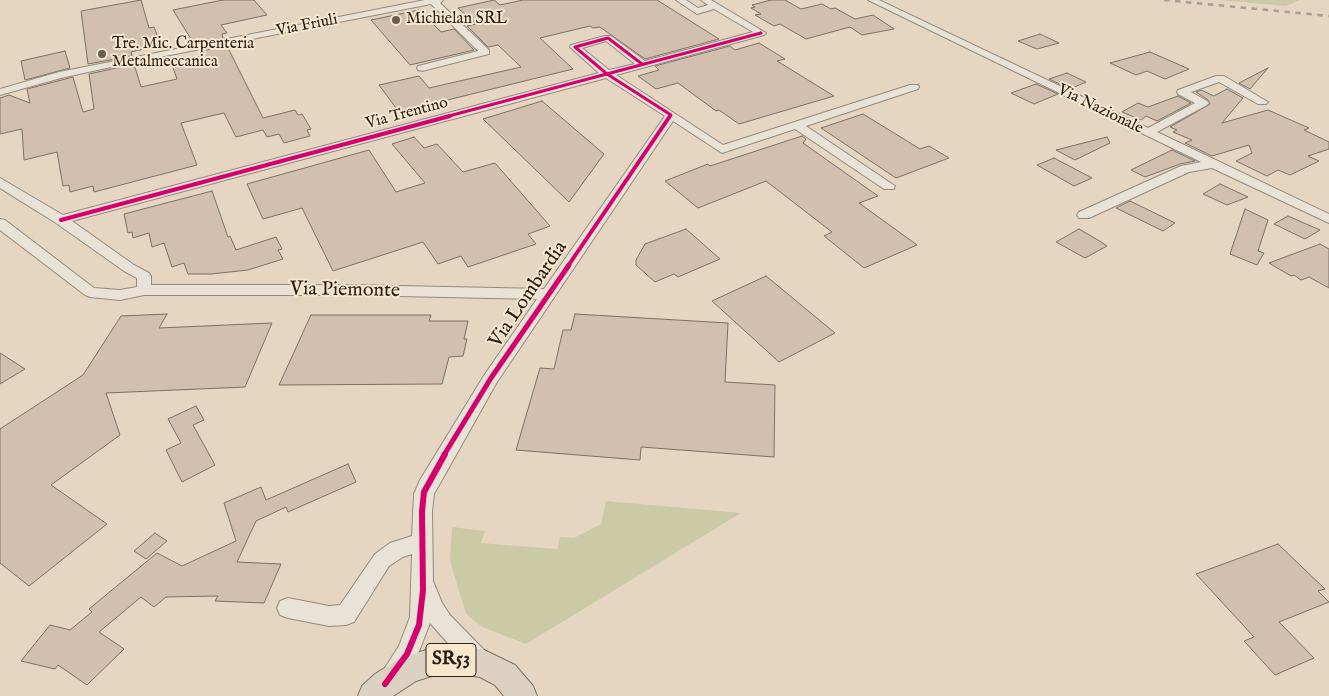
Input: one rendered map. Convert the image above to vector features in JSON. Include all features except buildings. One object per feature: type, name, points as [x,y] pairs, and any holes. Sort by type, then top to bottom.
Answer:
[{"type":"main road","name":"SR53","points":[[376,692],[410,670],[435,661],[460,660],[484,664],[505,675],[523,696]]},
{"type":"street","points":[[379,0],[388,10]]},
{"type":"street","points":[[680,0],[697,11],[716,6]]},
{"type":"street","points":[[705,0],[716,6]]},
{"type":"street","name":"Via Nazionale","points":[[872,0],[1329,219]]},
{"type":"street","points":[[422,68],[485,52],[436,1]]},
{"type":"street","name":"Via Friuli","points":[[0,92],[59,75],[130,60],[436,1]]},
{"type":"street","name":"Via Trentino","points":[[61,220],[761,33],[716,6]]},
{"type":"street","points":[[642,64],[608,38],[575,47],[607,74],[722,149],[914,87]]},
{"type":"street","points":[[1147,133],[1203,103],[1182,92],[1220,78],[1262,102]]},
{"type":"street","name":"Via Lombardia","points":[[376,692],[403,660],[417,632],[422,608],[421,543],[424,494],[432,475],[491,378],[546,294],[671,115]]},
{"type":"street","points":[[1084,215],[1185,169],[1211,164]]},
{"type":"street","points":[[0,182],[61,220],[129,268],[144,276],[144,290]]},
{"type":"street","name":"Via Piemonte","points":[[0,223],[90,292],[120,295],[144,290],[352,290],[546,294]]},
{"type":"street","points":[[288,608],[329,616],[343,616],[351,610],[382,560],[397,549],[421,543]]},
{"type":"street","name":"Via Lombardia","points":[[422,573],[430,600],[442,622],[465,648],[484,664]]},
{"type":"lane","points":[[797,125],[889,186]]},
{"type":"green space","points":[[1219,0],[1300,0],[1286,6]]},
{"type":"green space","points":[[606,501],[741,513],[526,644],[482,627],[466,614],[450,561],[452,527],[485,531],[481,543],[557,549],[560,537],[574,538],[601,524]]},
{"type":"railway","points":[[1164,0],[1329,16]]},
{"type":"cycle path","points":[[61,220],[761,33]]},
{"type":"cycle path","points":[[385,684],[407,654],[419,625],[423,590],[422,511],[424,492],[432,475],[491,378],[671,115],[607,74],[575,47],[608,38],[642,64]]},
{"type":"place","name":"Michielan SRL","points":[[396,20]]},
{"type":"place","name":"Tre. Mic. Carpenteria Metalmeccanica","points":[[102,54]]}]
